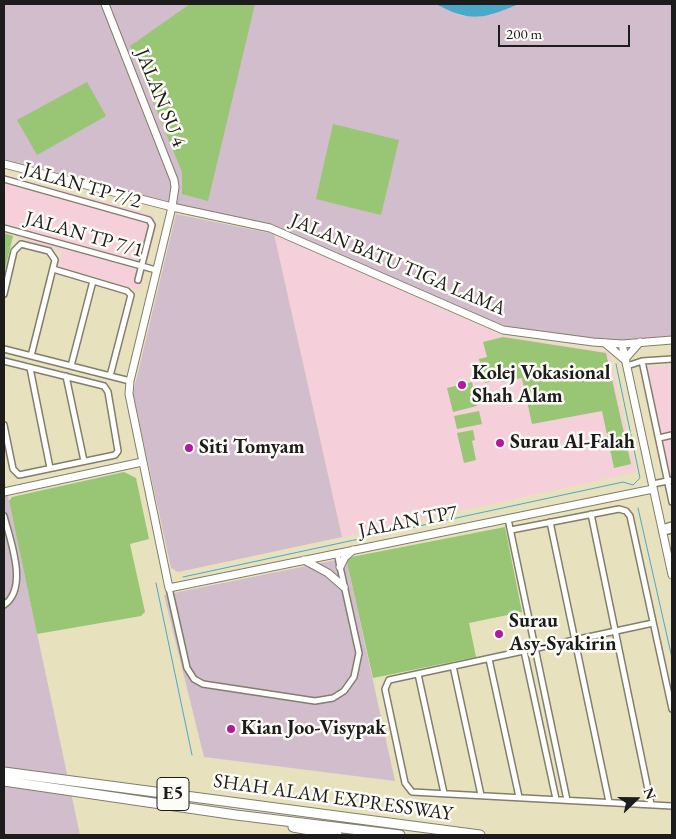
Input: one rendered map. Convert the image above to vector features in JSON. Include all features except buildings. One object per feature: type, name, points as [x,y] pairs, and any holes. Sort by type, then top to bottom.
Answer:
[{"type":"highway","name":"SHAH ALAM EXPRESSWAY","points":[[4,770],[480,835]]},
{"type":"highway","name":"SHAH ALAM EXPRESSWAY","points":[[4,781],[236,815],[400,835]]},
{"type":"highway","points":[[236,815],[260,822],[337,835]]},
{"type":"street","name":"JALAN SU 4","points":[[104,4],[172,172],[175,187],[172,207]]},
{"type":"street","name":"JALAN BATU TIGA LAMA","points":[[4,164],[172,207],[270,228],[503,330],[604,343],[622,344],[672,340]]},
{"type":"street","name":"JALAN TP 7/2","points":[[4,179],[149,220],[152,225],[138,280]]},
{"type":"street","points":[[172,207],[130,381],[129,394],[167,582],[187,668],[194,679],[203,684],[315,701],[333,698],[344,691],[354,677],[359,653],[337,553]]},
{"type":"street","name":"JALAN TP 7/1","points":[[4,228],[156,270]]},
{"type":"street","points":[[4,294],[14,251],[17,247],[21,244],[49,251],[55,260],[31,356]]},
{"type":"street","points":[[53,269],[127,291],[131,295],[110,376]]},
{"type":"street","points":[[70,366],[93,282]]},
{"type":"street","points":[[626,362],[640,342]]},
{"type":"street","points":[[604,343],[626,362],[672,359]]},
{"type":"street","points":[[622,344],[672,575]]},
{"type":"street","points":[[4,349],[130,381]]},
{"type":"street","points":[[4,361],[104,386],[108,392],[118,451],[115,455],[19,475],[13,469],[4,425]]},
{"type":"street","points":[[642,362],[658,438],[670,480],[672,502]]},
{"type":"street","points":[[30,368],[50,468]]},
{"type":"street","points":[[66,376],[84,461]]},
{"type":"street","points":[[658,438],[672,435]]},
{"type":"street","points":[[4,492],[142,462]]},
{"type":"street","points":[[67,464],[70,477]]},
{"type":"street","points":[[653,487],[670,480]]},
{"type":"street","name":"JALAN TP7","points":[[167,582],[304,560],[653,487]]},
{"type":"street","points":[[511,530],[619,509],[626,511],[630,516],[672,709]]},
{"type":"street","points":[[591,514],[652,804]]},
{"type":"street","points":[[4,516],[18,578],[14,593],[4,605]]},
{"type":"street","points":[[508,518],[568,800]]},
{"type":"street","points":[[550,522],[609,802]]},
{"type":"street","points":[[662,530],[672,526]]},
{"type":"street","points":[[662,530],[672,530]]},
{"type":"street","points":[[340,567],[345,557],[353,550]]},
{"type":"street","points":[[304,560],[328,573],[344,587]]},
{"type":"street","points":[[653,623],[390,680],[385,689],[404,783],[412,792],[672,806]]},
{"type":"street","points":[[524,651],[556,799]]},
{"type":"street","points":[[489,658],[519,797]]},
{"type":"street","points":[[453,666],[480,795]]},
{"type":"street","points":[[418,674],[444,793]]},
{"type":"shaded area","points":[[4,4],[436,4],[460,15],[477,17],[489,15],[519,4],[672,4],[672,340],[615,347],[503,332],[287,232],[4,165]]},
{"type":"shaded area","points":[[4,175],[153,215],[157,226],[140,290],[58,267],[62,251],[4,233]]},
{"type":"shaded area","points":[[176,214],[274,234],[342,537],[178,572],[171,568],[133,393]]},
{"type":"shaded area","name":"Kolej Vokasional Shah Alam","points":[[274,234],[503,336],[609,352],[636,472],[342,537]]},
{"type":"shaded area","points":[[672,365],[672,476],[669,477],[646,367]]},
{"type":"shaded area","points":[[4,478],[80,835],[4,835]]},
{"type":"shaded area","points":[[346,558],[395,781],[204,757],[164,595]]},
{"type":"green space","points":[[190,4],[255,4],[208,201],[182,194],[182,172],[130,46]]},
{"type":"green space","points":[[87,82],[106,116],[37,155],[17,120]]},
{"type":"green space","points":[[333,124],[399,140],[381,215],[316,199]]},
{"type":"green space","points":[[4,233],[13,236],[4,274]]},
{"type":"green space","points":[[503,337],[606,353],[631,464],[614,468],[602,411],[532,424],[522,378],[501,382],[500,379],[485,383],[479,359],[487,357],[483,342]]},
{"type":"green space","points":[[472,382],[477,406],[453,412],[447,388]]},
{"type":"green space","points":[[479,411],[482,424],[457,429],[454,416]]},
{"type":"green space","points":[[473,430],[475,440],[472,441],[476,460],[464,463],[457,433]]},
{"type":"green space","points":[[124,472],[136,478],[149,539],[130,544],[145,612],[141,616],[37,634],[9,501],[12,497]]},
{"type":"green space","points":[[505,527],[522,612],[469,623],[476,657],[373,678],[346,558]]},
{"type":"water","points":[[436,4],[519,4],[496,13],[477,17],[459,14]]},
{"type":"waterway","points":[[183,577],[623,482],[633,485],[640,478],[616,364]]},
{"type":"waterway","points":[[638,508],[672,658]]},
{"type":"waterway","points":[[156,583],[192,755]]},
{"type":"place","name":"Kolej Vokasional Shah Alam","points":[[462,385]]},
{"type":"place","name":"Surau Al-Falah","points":[[500,443]]},
{"type":"place","name":"Siti Tomyam","points":[[189,448]]},
{"type":"place","name":"Surau Asy-Syakirin","points":[[499,634]]},
{"type":"place","name":"Kian Joo-Visypak","points":[[231,729]]}]
